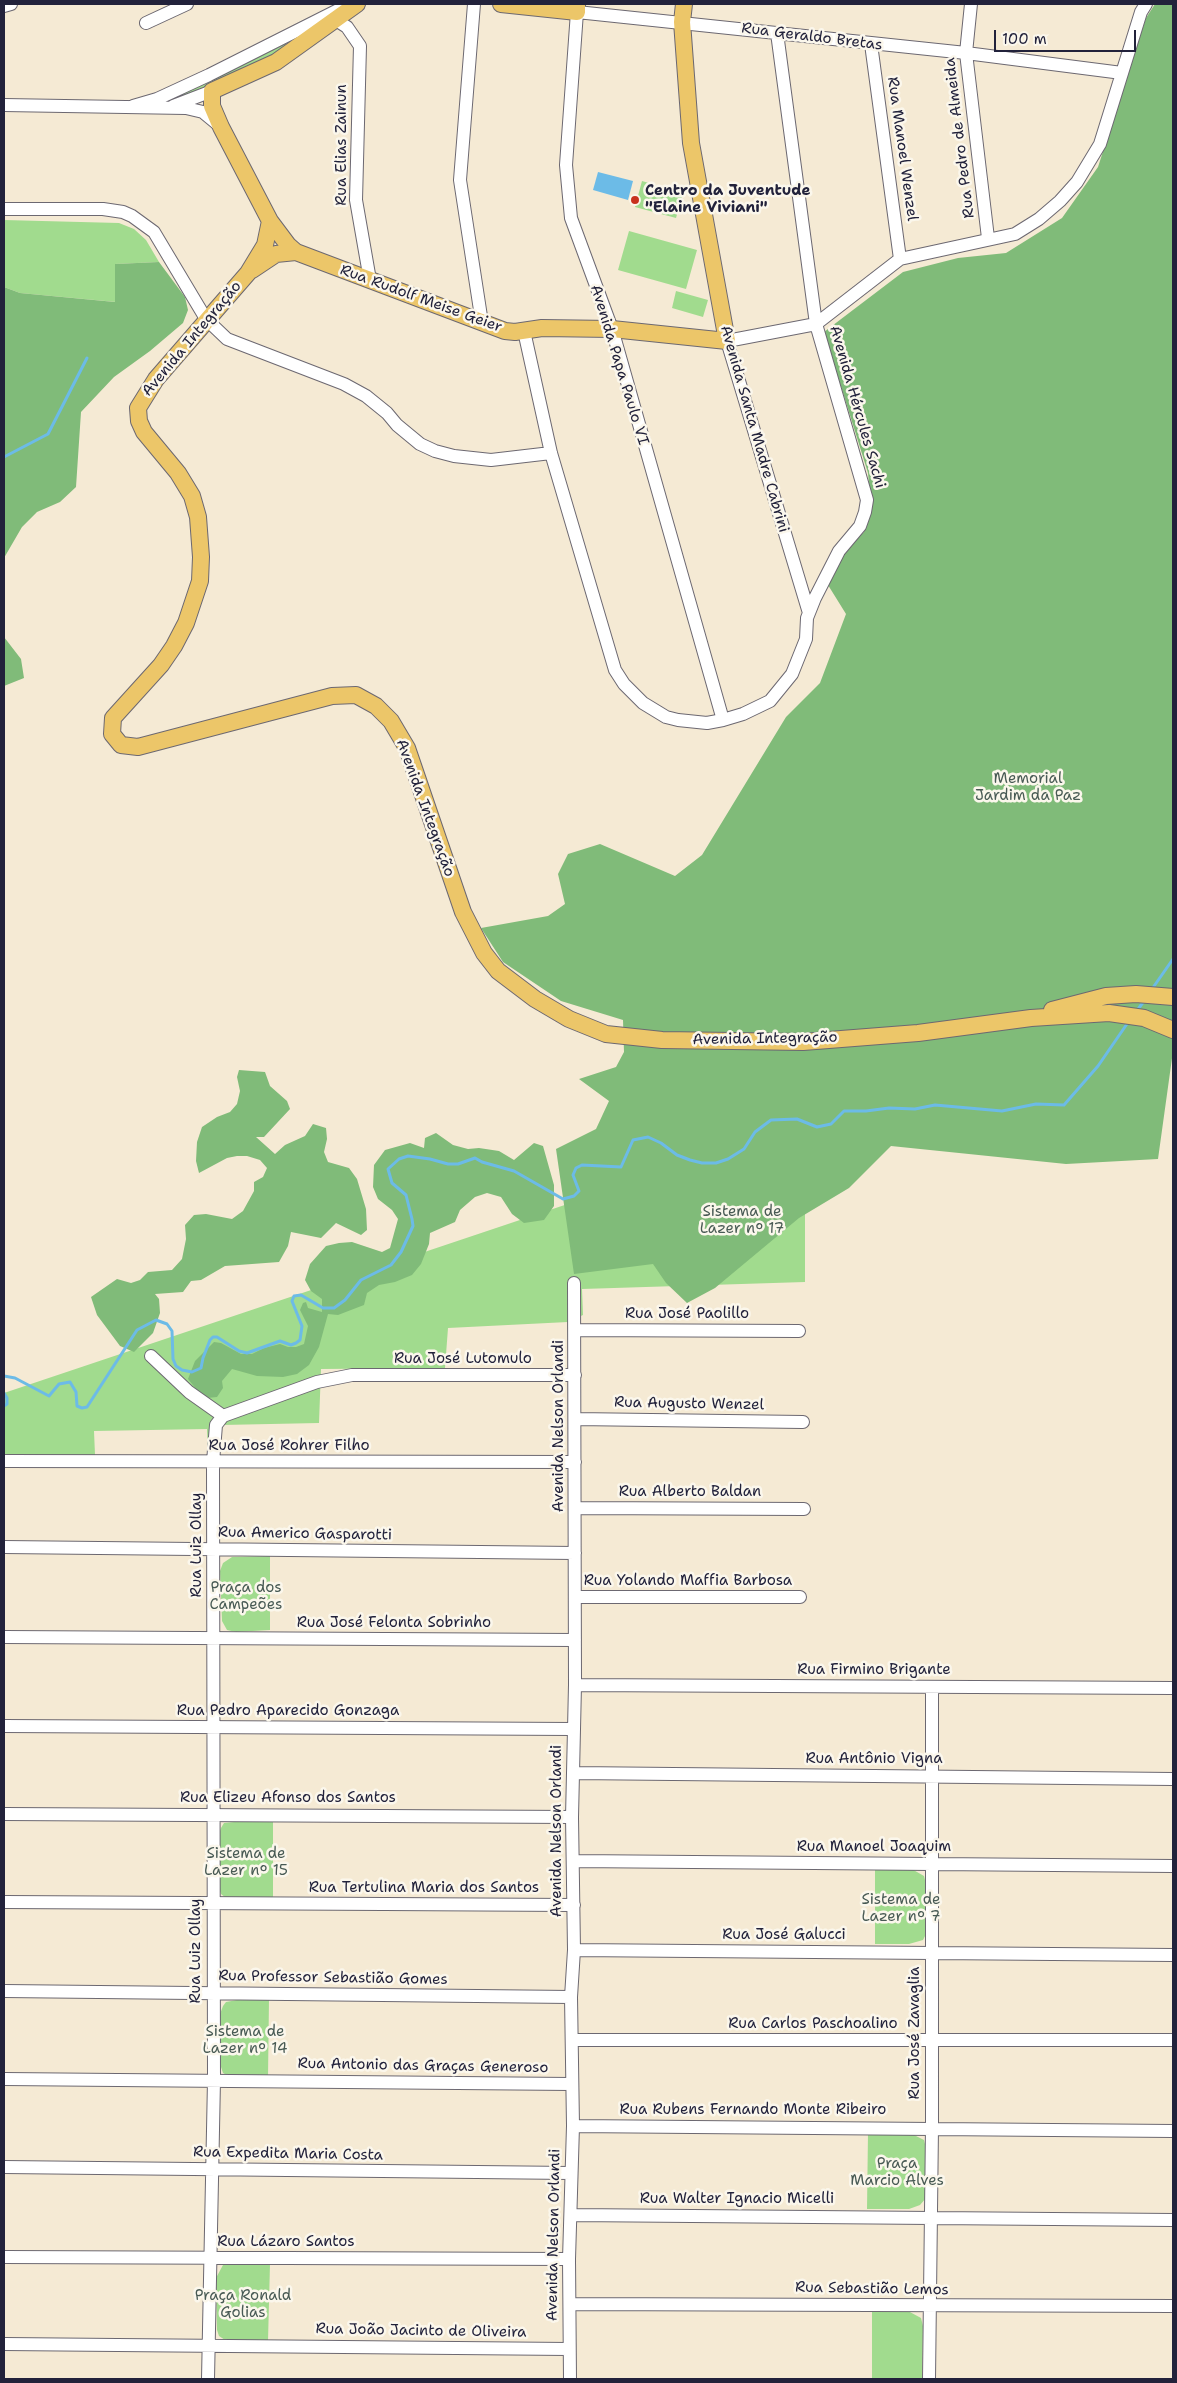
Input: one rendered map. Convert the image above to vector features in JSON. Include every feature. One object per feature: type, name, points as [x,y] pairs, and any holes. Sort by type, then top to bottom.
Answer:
[{"type":"main road","points":[[296,252],[282,238],[270,221],[221,127],[212,106],[212,91],[276,62],[305,42],[333,12],[358,4]]},
{"type":"main road","name":"Rua Geraldo Bretas","points":[[501,4],[577,8]]},
{"type":"main road","name":"Avenida Santa Madre Cabrini","points":[[684,4],[682,22],[691,143],[727,341]]},
{"type":"main road","name":"Avenida Integração","points":[[270,221],[265,245],[248,273],[206,319],[156,379],[138,408],[139,421],[144,432],[178,473],[192,496],[198,517],[200,581],[186,623],[174,646],[161,665],[112,718],[112,734],[121,744],[138,747],[332,696],[356,695],[376,706],[391,721],[407,748],[462,912],[484,953],[498,971],[534,999],[569,1019],[606,1034],[662,1040],[803,1042],[918,1033],[1031,1018],[1110,1013],[1132,1016],[1173,1030]]},
{"type":"main road","name":"Rua Rudolf Meise Geier","points":[[296,252],[505,331],[524,331],[542,328],[612,328],[727,341]]},
{"type":"main road","name":"Avenida Integração","points":[[248,273],[276,254],[296,252]]},
{"type":"main road","name":"Avenida Integração","points":[[1031,1018],[1062,1007],[1106,996],[1148,995],[1173,997]]},
{"type":"street","points":[[4,6],[11,4]]},
{"type":"street","points":[[146,23],[187,4]]},
{"type":"street","points":[[133,106],[157,99],[209,75],[333,12],[353,4]]},
{"type":"street","points":[[474,4],[460,180],[482,323]]},
{"type":"street","name":"Rua Pedro de Almeida","points":[[971,4],[966,53],[988,238]]},
{"type":"street","name":"Avenida Hércules Sachi","points":[[551,453],[615,670],[633,694],[666,717],[690,722],[723,720],[743,714],[770,701],[792,674],[806,639],[805,631],[809,613],[839,551],[860,526],[867,500],[816,324],[900,259],[988,238],[1015,234],[1039,219],[1060,201],[1077,182],[1100,144],[1141,12],[1146,4]]},
{"type":"street","name":"Rua Geraldo Bretas","points":[[577,8],[777,34],[966,53],[1122,73]]},
{"type":"street","name":"Avenida Papa Paulo VI","points":[[577,8],[566,181],[571,218],[612,328],[723,720]]},
{"type":"street","name":"Rua Elias Zainun","points":[[333,12],[348,27],[360,46],[356,200],[370,280]]},
{"type":"street","points":[[777,34],[816,324]]},
{"type":"street","name":"Rua Manoel Wenzel","points":[[871,44],[900,259]]},
{"type":"street","points":[[171,107],[212,91]]},
{"type":"street","points":[[4,105],[171,107],[203,112],[221,127]]},
{"type":"street","points":[[4,209],[102,210],[123,212],[132,216],[154,232],[206,319],[227,338],[333,378],[366,396],[420,444],[435,451],[454,456],[492,460],[551,453],[524,331]]},
{"type":"street","name":"Rua Rudolf Meise Geier","points":[[727,341],[816,324]]},
{"type":"street","name":"Avenida Santa Madre Cabrini","points":[[727,341],[805,606],[809,613]]},
{"type":"street","name":"Avenida Nelson Orlandi","points":[[570,2379],[569,2259],[572,2214],[573,2126],[571,1998],[574,1950],[572,1817],[576,1508],[574,1282]]},
{"type":"street","name":"Rua José Paolillo","points":[[575,1330],[799,1332]]},
{"type":"street","points":[[151,1356],[189,1392],[223,1416]]},
{"type":"street","name":"Rua José Lutomulo","points":[[223,1416],[316,1382],[352,1375],[575,1375]]},
{"type":"street","name":"Rua Luiz Ollay","points":[[208,2379],[214,2080],[212,1992],[213,1462],[216,1425],[223,1416]]},
{"type":"street","name":"Rua Augusto Wenzel","points":[[575,1419],[803,1422]]},
{"type":"street","name":"Rua José Rohrer Filho","points":[[4,1461],[575,1462]]},
{"type":"street","name":"Rua Alberto Baldan","points":[[576,1508],[804,1509]]},
{"type":"street","name":"Rua Americo Gasparotti","points":[[4,1547],[575,1554]]},
{"type":"street","name":"Rua Yolando Maffia Barbosa","points":[[575,1597],[800,1597]]},
{"type":"street","name":"Rua José Felonta Sobrinho","points":[[4,1637],[575,1640]]},
{"type":"street","name":"Rua Firmino Brigante","points":[[575,1685],[1173,1688]]},
{"type":"street","name":"Rua José Zavaglia","points":[[928,2379],[932,2127],[932,1687]]},
{"type":"street","name":"Rua Pedro Aparecido Gonzaga","points":[[4,1726],[573,1729]]},
{"type":"street","name":"Rua Antônio Vigna","points":[[574,1773],[933,1775],[1173,1779]]},
{"type":"street","name":"Rua Elizeu Afonso dos Santos","points":[[4,1814],[572,1817]]},
{"type":"street","name":"Rua Manoel Joaquim","points":[[574,1861],[1173,1866]]},
{"type":"street","name":"Rua Tertulina Maria dos Santos","points":[[4,1902],[574,1905]]},
{"type":"street","name":"Rua José Galucci","points":[[574,1950],[1173,1955]]},
{"type":"street","name":"Rua Professor Sebastião Gomes","points":[[4,1991],[212,1992],[571,1998]]},
{"type":"street","name":"Rua Carlos Paschoalino","points":[[572,2040],[1173,2040]]},
{"type":"street","name":"Rua Antonio das Graças Generoso","points":[[4,2078],[572,2084]]},
{"type":"street","name":"Rua Rubens Fernando Monte Ribeiro","points":[[573,2126],[932,2127],[1173,2131]]},
{"type":"street","name":"Rua Expedita Maria Costa","points":[[4,2167],[571,2173]]},
{"type":"street","name":"Rua Walter Ignacio Micelli","points":[[572,2214],[930,2216],[1173,2220]]},
{"type":"street","name":"Rua Lázaro Santos","points":[[4,2256],[569,2259]]},
{"type":"street","name":"Rua Sebastião Lemos","points":[[570,2304],[1173,2306]]},
{"type":"street","name":"Rua João Jacinto de Oliveira","points":[[4,2344],[569,2349]]},
{"type":"green space","name":"Memorial Jardim da Paz","points":[[1155,4],[1173,4],[1173,1051],[1158,1159],[1066,1164],[891,1146],[849,1188],[799,1218],[715,1288],[687,1303],[666,1283],[653,1264],[574,1274],[556,1149],[596,1129],[609,1101],[579,1079],[616,1067],[624,1052],[623,1020],[561,1001],[503,962],[481,928],[548,916],[565,904],[558,874],[568,854],[600,844],[675,876],[702,855],[786,717],[820,683],[846,614],[828,585],[844,552],[864,532],[871,506],[868,473],[824,332],[903,272],[958,258],[1006,253],[1062,218],[1098,167],[1146,18]]},
{"type":"green space","points":[[285,42],[288,48],[202,93],[161,103]]},
{"type":"green space","points":[[642,181],[683,193],[676,218],[635,207]]},
{"type":"green space","points":[[4,220],[119,223],[134,229],[146,240],[159,262],[115,264],[116,302],[20,293],[4,287]]},
{"type":"green space","points":[[629,231],[697,250],[686,289],[618,270]]},
{"type":"green space","points":[[159,262],[185,297],[188,310],[183,323],[150,351],[114,377],[81,412],[76,487],[60,502],[37,512],[22,527],[4,558],[4,287],[20,293],[115,302],[115,264]]},
{"type":"green space","points":[[676,291],[708,300],[703,317],[672,308]]},
{"type":"green space","points":[[4,637],[21,659],[24,678],[4,686]]},
{"type":"green space","points":[[239,1070],[265,1072],[270,1086],[287,1101],[290,1109],[264,1137],[256,1137],[275,1154],[285,1145],[305,1136],[313,1124],[326,1128],[327,1139],[324,1152],[328,1162],[349,1168],[357,1179],[366,1209],[367,1230],[361,1235],[336,1223],[321,1238],[291,1232],[288,1246],[279,1262],[225,1266],[201,1280],[191,1281],[183,1292],[155,1294],[159,1299],[160,1313],[153,1333],[134,1352],[120,1346],[97,1315],[91,1297],[117,1279],[131,1283],[140,1280],[148,1272],[172,1270],[182,1259],[186,1239],[185,1225],[194,1215],[206,1214],[232,1219],[243,1211],[254,1191],[254,1182],[263,1177],[267,1168],[260,1160],[247,1156],[237,1156],[227,1158],[199,1173],[196,1161],[197,1142],[202,1127],[217,1117],[230,1112],[237,1104],[240,1091],[237,1077]]},
{"type":"green space","points":[[436,1133],[453,1145],[468,1149],[479,1148],[499,1151],[514,1160],[534,1143],[543,1146],[554,1185],[554,1206],[544,1220],[524,1223],[512,1214],[501,1197],[487,1193],[475,1197],[460,1210],[455,1222],[430,1233],[429,1244],[421,1264],[412,1275],[395,1282],[379,1285],[367,1293],[364,1305],[338,1315],[328,1314],[319,1347],[309,1365],[297,1374],[283,1377],[257,1376],[232,1369],[222,1381],[223,1388],[217,1397],[207,1398],[197,1390],[188,1379],[195,1361],[214,1342],[221,1343],[241,1354],[252,1354],[264,1348],[280,1344],[296,1347],[304,1344],[308,1326],[300,1310],[303,1303],[306,1302],[308,1308],[322,1312],[322,1299],[311,1291],[305,1280],[310,1264],[326,1246],[339,1243],[352,1242],[382,1252],[390,1248],[398,1219],[392,1210],[378,1199],[373,1187],[374,1165],[385,1150],[410,1143],[424,1148],[425,1138]]},
{"type":"green space","name":"Sistema de Lazer nº 17","points":[[805,1136],[805,1282],[582,1289],[583,1315],[568,1322],[448,1328],[445,1368],[321,1369],[319,1423],[222,1425],[208,1455],[207,1429],[94,1431],[95,1455],[4,1458],[4,1393],[675,1168]]},
{"type":"green space","name":"Praça dos Campeões","points":[[270,1556],[270,1630],[236,1632],[227,1630],[222,1621],[220,1571],[223,1563],[232,1557]]},
{"type":"green space","name":"Sistema de Lazer nº 15","points":[[273,1821],[273,1898],[226,1898],[221,1894],[219,1888],[218,1836],[224,1823]]},
{"type":"green space","name":"Sistema de Lazer nº 7","points":[[875,1868],[910,1868],[924,1876],[926,1884],[926,1934],[923,1940],[909,1944],[875,1944]]},
{"type":"green space","name":"Sistema de Lazer nº 14","points":[[269,1999],[268,2077],[229,2076],[223,2073],[221,2067],[220,2014],[223,2006],[226,2002],[237,2000]]},
{"type":"green space","name":"Praça Marcio Alves","points":[[868,2133],[910,2133],[924,2140],[926,2148],[926,2198],[920,2205],[909,2209],[867,2209]]},
{"type":"green space","name":"Praça Ronald Golias","points":[[233,2263],[270,2264],[268,2341],[225,2340],[219,2336],[217,2330],[216,2278],[223,2265]]},
{"type":"green space","points":[[872,2311],[908,2311],[921,2318],[923,2326],[922,2379],[872,2379]]},
{"type":"water","points":[[598,172],[633,181],[628,200],[593,190]]},
{"type":"waterway","points":[[4,457],[48,434],[87,358]]},
{"type":"waterway","points":[[1152,989],[1173,959]]},
{"type":"waterway","points":[[1136,1012],[1144,1001]]},
{"type":"waterway","points":[[4,1376],[15,1378],[49,1396],[59,1384],[70,1382],[76,1392],[77,1406],[82,1408],[87,1407],[137,1330],[156,1320],[167,1324],[172,1331],[173,1359],[176,1366],[182,1370],[192,1372],[201,1368],[203,1358],[213,1337],[217,1337],[239,1351],[247,1353],[280,1341],[291,1345],[296,1343],[300,1340],[302,1326],[292,1301],[294,1296],[301,1295],[323,1308],[334,1308],[345,1300],[361,1280],[391,1265],[401,1252],[413,1226],[412,1219],[406,1195],[392,1183],[388,1169],[399,1159],[408,1156],[448,1164],[458,1164],[475,1158],[482,1162],[514,1171],[563,1199],[574,1196],[579,1191],[573,1175],[576,1168],[582,1165],[621,1167],[633,1140],[648,1137],[661,1143],[677,1155],[690,1160],[702,1163],[716,1163],[728,1159],[744,1149],[755,1132],[771,1120],[797,1119],[817,1127],[831,1124],[844,1111],[889,1108],[915,1109],[935,1105],[1002,1111],[1036,1104],[1064,1105],[1098,1066],[1129,1021]]},
{"type":"waterway","points":[[4,1393],[7,1398],[7,1404],[4,1406]]},
{"type":"place","name":"Centro da Juventude \"Elaine Viviani\"","points":[[635,200]]}]
